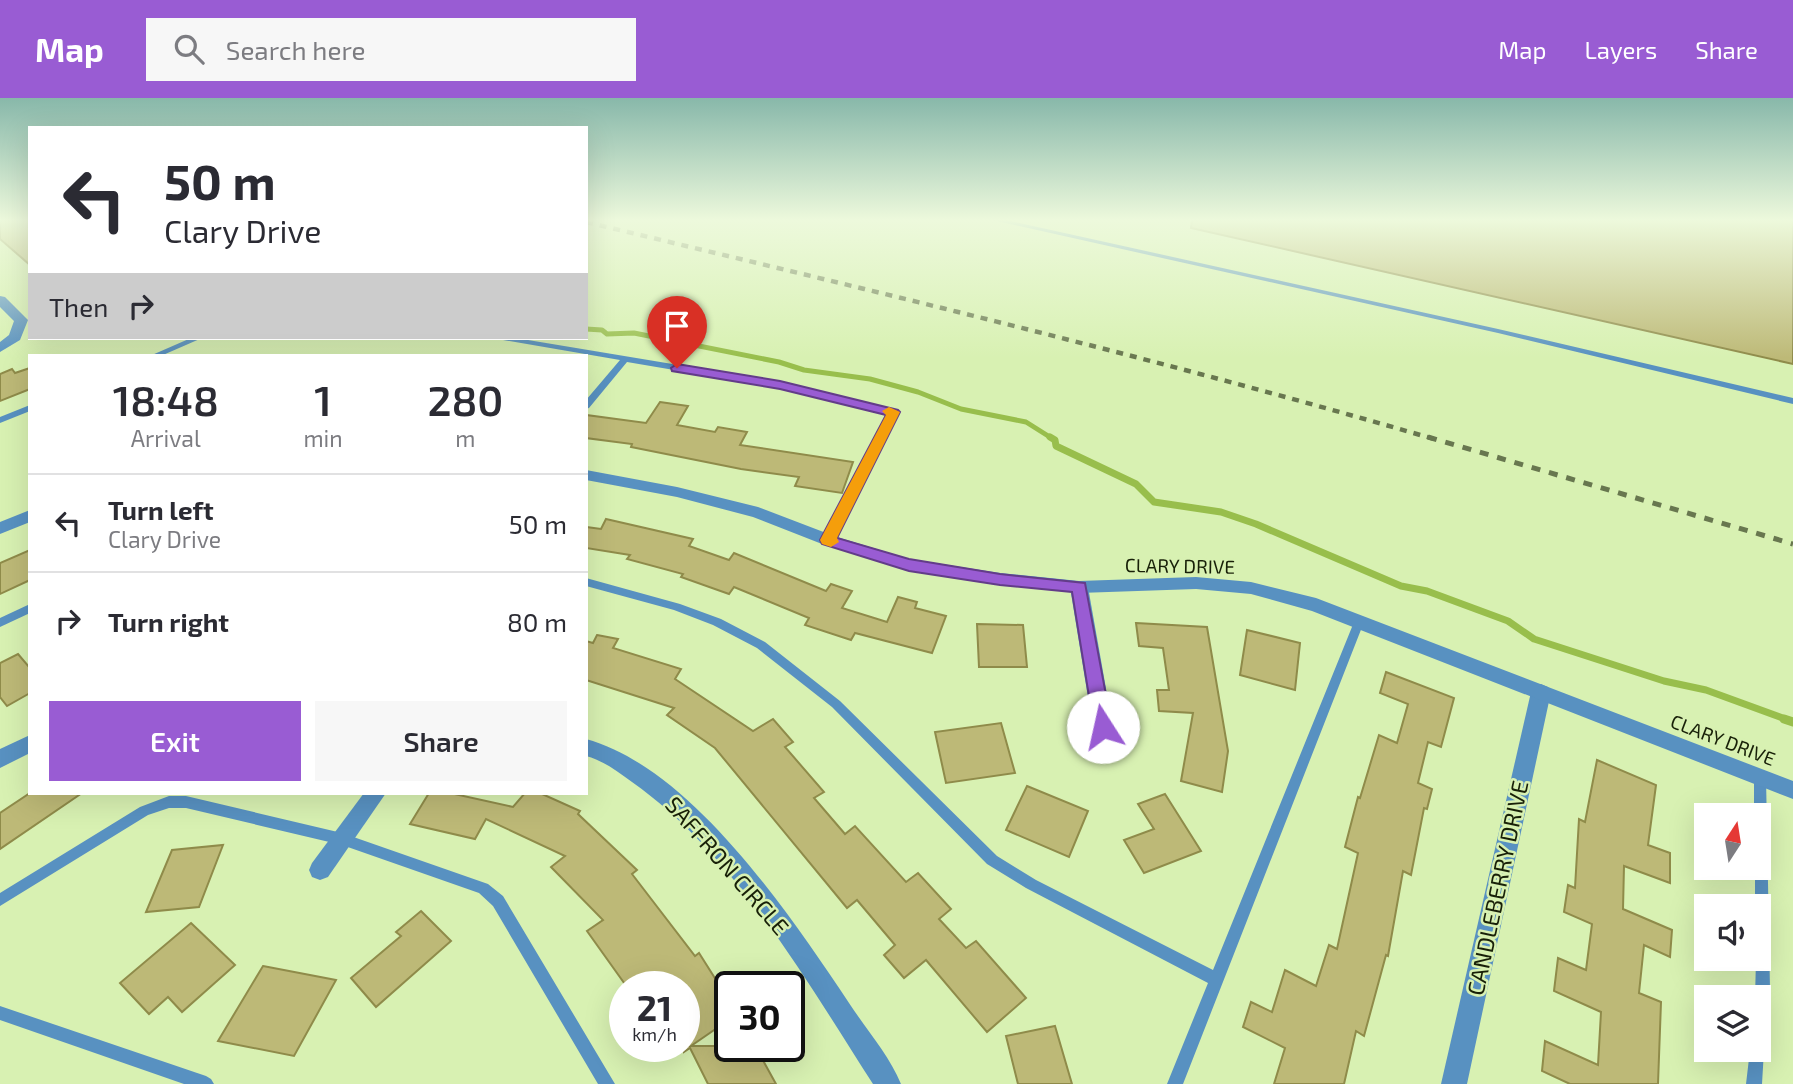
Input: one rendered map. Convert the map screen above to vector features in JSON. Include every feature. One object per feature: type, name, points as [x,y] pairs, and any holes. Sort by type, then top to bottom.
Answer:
[{"type":"street","points":[[0,300],[21,320],[15,337],[0,348]]},
{"type":"street","name":"CLARY DRIVE","points":[[588,475],[677,492],[758,513],[828,540],[909,565],[1000,579],[1079,587],[1196,583],[1251,588],[1316,606],[1359,622],[1793,790]]},
{"type":"street","points":[[0,528],[28,517]]},
{"type":"street","points":[[1079,587],[1103,727]]},
{"type":"street","name":"CANDLEBERRY DRIVE","points":[[1454,1084],[1541,692]]},
{"type":"street","points":[[0,759],[28,744]]},
{"type":"street","name":"SAFFRON CIRCLE","points":[[588,748],[607,753],[673,799],[753,887],[792,939],[888,1084]]},
{"type":"street","points":[[320,870],[375,795]]},
{"type":"lane","points":[[1203,266],[1484,328],[1793,401]]},
{"type":"lane","points":[[158,354],[193,340]]},
{"type":"lane","points":[[515,340],[780,385],[894,412],[828,540]]},
{"type":"lane","points":[[588,404],[625,359]]},
{"type":"lane","points":[[0,420],[28,409]]},
{"type":"lane","points":[[588,583],[697,614],[761,645],[836,704],[992,860],[1031,884],[1217,980]]},
{"type":"lane","points":[[0,624],[28,609]]},
{"type":"lane","points":[[1175,1084],[1359,622]]},
{"type":"lane","points":[[1760,777],[1763,985]]},
{"type":"lane","points":[[0,900],[144,811],[169,802],[186,802],[342,839],[483,888],[498,901],[607,1084]]},
{"type":"lane","points":[[0,1013],[205,1084]]},
{"type":"lane","points":[[1754,1084],[1756,1062]]},
{"type":"building","points":[[1359,266],[1793,266],[1793,364]]},
{"type":"building","points":[[12,369],[15,373],[28,369],[28,390],[0,401],[0,374]]},
{"type":"building","points":[[660,402],[688,406],[677,425],[715,432],[718,427],[747,432],[740,445],[853,462],[842,493],[795,486],[799,477],[741,469],[631,447],[632,444],[588,438],[588,415],[646,423]]},
{"type":"building","points":[[606,519],[693,539],[689,546],[729,560],[734,553],[826,591],[831,584],[852,591],[842,608],[887,622],[898,597],[917,602],[915,608],[946,616],[932,653],[855,633],[851,640],[805,625],[809,618],[734,587],[729,594],[681,577],[683,574],[627,559],[630,555],[588,548],[588,527],[601,529]]},
{"type":"building","points":[[28,551],[28,581],[0,594],[0,563]]},
{"type":"building","points":[[1136,623],[1207,627],[1228,751],[1222,792],[1181,781],[1193,713],[1159,711],[1157,690],[1169,690],[1163,648],[1139,646]]},
{"type":"building","points":[[977,624],[1023,625],[1027,667],[979,667]]},
{"type":"building","points":[[1247,630],[1300,643],[1295,690],[1240,675]]},
{"type":"building","points":[[597,635],[618,639],[613,648],[681,669],[675,679],[753,731],[773,719],[793,742],[785,747],[824,792],[814,798],[845,834],[855,826],[906,882],[918,873],[951,909],[939,919],[966,948],[976,941],[1026,998],[987,1032],[926,960],[904,978],[884,955],[895,945],[857,900],[847,908],[715,748],[667,715],[674,708],[588,681],[588,642],[593,643]]},
{"type":"building","points":[[18,654],[28,666],[28,694],[7,706],[0,697],[0,663]]},
{"type":"building","points":[[1386,672],[1454,698],[1441,747],[1428,742],[1418,783],[1432,789],[1427,809],[1424,808],[1411,875],[1403,871],[1388,956],[1386,955],[1364,1036],[1356,1031],[1344,1084],[1274,1084],[1285,1048],[1243,1027],[1251,1002],[1272,1012],[1285,970],[1316,986],[1329,945],[1337,949],[1358,853],[1345,847],[1358,797],[1360,798],[1379,735],[1397,743],[1408,704],[1380,693]]},
{"type":"building","points":[[1001,723],[1015,773],[946,783],[935,732]]},
{"type":"building","points":[[1597,760],[1656,785],[1648,845],[1670,853],[1670,883],[1624,866],[1623,909],[1672,930],[1670,957],[1644,945],[1639,993],[1661,1002],[1658,1084],[1570,1084],[1542,1071],[1545,1041],[1598,1065],[1601,1012],[1554,991],[1558,958],[1586,970],[1592,924],[1564,912],[1568,885],[1575,888],[1579,819],[1585,822]]},
{"type":"building","points":[[1027,786],[1088,811],[1069,857],[1006,830]]},
{"type":"building","points":[[28,794],[79,795],[0,849],[0,813]]},
{"type":"building","points":[[1165,794],[1201,851],[1144,873],[1124,840],[1154,829],[1138,804]]},
{"type":"building","points":[[428,795],[459,795],[513,807],[523,795],[544,795],[580,811],[578,814],[637,870],[632,874],[695,956],[699,953],[714,977],[714,1030],[700,1040],[700,971],[616,971],[587,931],[603,920],[551,867],[565,856],[486,819],[475,839],[410,824]]},
{"type":"building","points":[[223,845],[199,907],[146,912],[172,850]]},
{"type":"building","points":[[421,911],[451,941],[376,1007],[351,978],[401,936],[396,932]]},
{"type":"building","points":[[191,923],[235,965],[182,1012],[168,997],[149,1014],[120,983]]},
{"type":"building","points":[[263,966],[336,980],[294,1056],[218,1041]]},
{"type":"building","points":[[1055,1026],[1072,1084],[1018,1084],[1006,1036]]},
{"type":"building","points":[[700,1046],[714,1046],[714,1062],[764,1062],[776,1084],[708,1084],[697,1062],[700,1062]]},
{"type":"waterway","points":[[588,329],[602,330],[607,334],[634,333],[779,362],[804,370],[870,379],[918,392],[961,409],[1026,422],[1053,439]]},
{"type":"waterway","points":[[1050,437],[1055,440],[1056,446],[1136,484],[1154,502],[1221,512],[1256,524],[1401,586],[1427,591],[1508,621],[1534,639],[1664,681],[1706,690],[1788,720]]},
{"type":"waterway","points":[[1784,719],[1793,722]]},
{"type":"railway","points":[[768,266],[1117,352],[1434,439]]},
{"type":"railway","points":[[1428,437],[1793,544]]},
{"type":"slow traffic","points":[[831,542],[828,540],[894,412],[889,411]]},
{"type":"route","points":[[677,368],[780,385],[894,412],[828,540],[909,565],[1000,579],[1079,587],[1103,727]]}]
